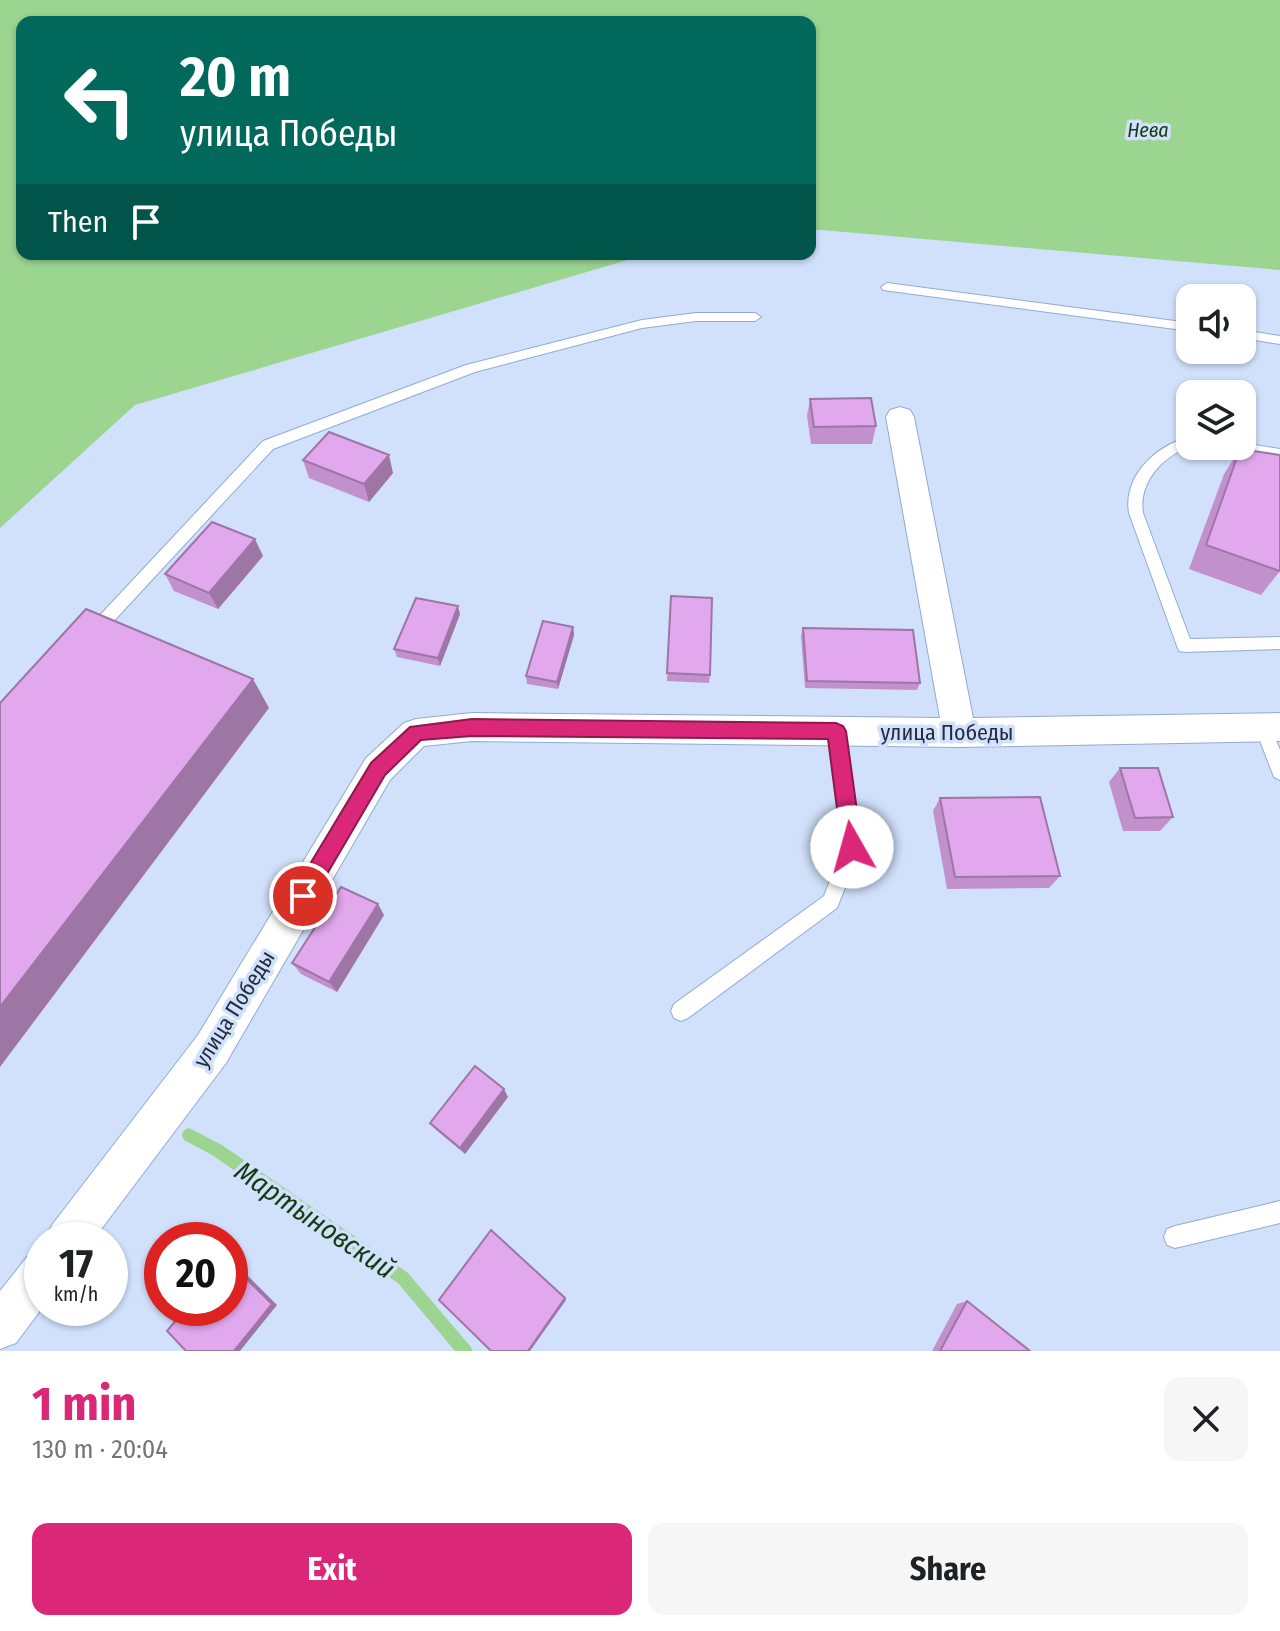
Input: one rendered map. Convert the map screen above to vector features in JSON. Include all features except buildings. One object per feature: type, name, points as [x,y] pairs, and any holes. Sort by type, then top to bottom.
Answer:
[{"type":"street","points":[[900,417],[959,733]]},
{"type":"street","name":"улица Победы","points":[[81,1222],[212,1049],[378,769],[416,733],[472,727],[959,733],[1272,728]]},
{"type":"street","points":[[0,1327],[24,1296]]},
{"type":"lane","points":[[887,287],[1176,325]]},
{"type":"lane","points":[[80,648],[268,445],[485,364],[642,324],[696,317],[755,317]]},
{"type":"lane","points":[[1256,336],[1280,340]]},
{"type":"lane","points":[[1176,447],[1142,477],[1134,494],[1136,513],[1185,646],[1280,643]]},
{"type":"lane","points":[[1256,451],[1280,454]]},
{"type":"lane","points":[[1272,728],[1280,772]]},
{"type":"lane","points":[[681,1011],[831,902],[852,847],[836,731]]},
{"type":"lane","points":[[1175,1237],[1280,1212]]},
{"type":"water","name":"Нева","points":[[0,0],[1280,0],[1280,270],[816,230],[816,16],[16,16],[16,260],[628,260],[135,405],[0,528]]},
{"type":"waterway","name":"Мартыновский","points":[[189,1135],[217,1150],[403,1278],[465,1351]]},
{"type":"route","points":[[303,896],[378,769],[416,733],[472,727],[836,731],[852,847]]}]
